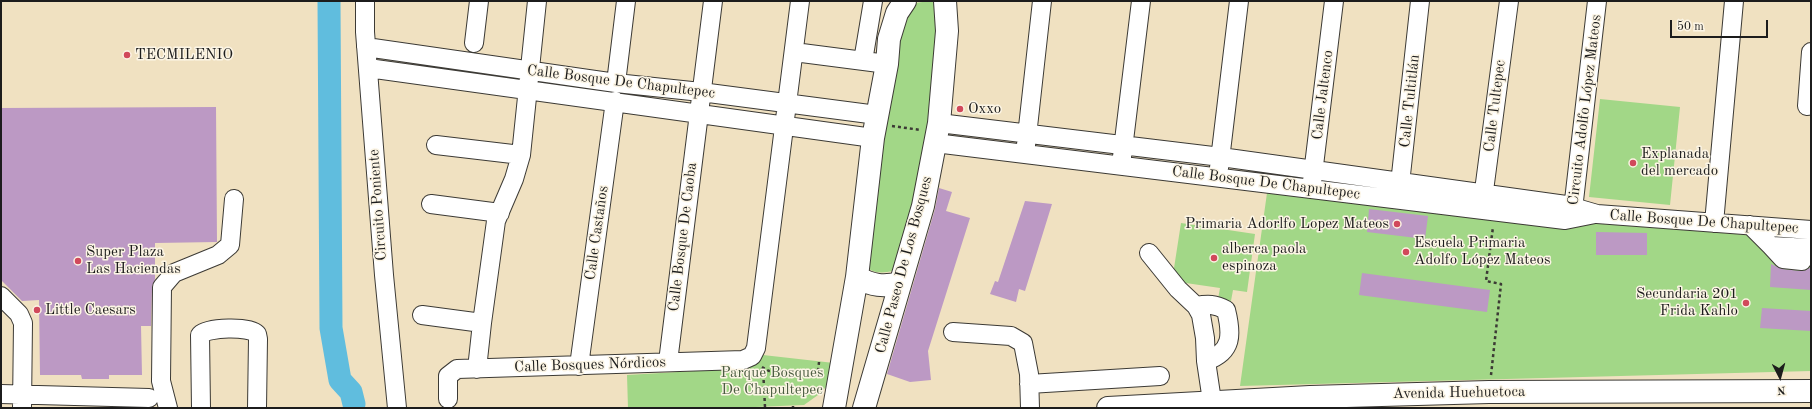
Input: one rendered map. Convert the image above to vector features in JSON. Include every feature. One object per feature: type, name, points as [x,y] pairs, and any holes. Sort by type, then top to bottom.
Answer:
[{"type":"main road","points":[[834,408],[857,277],[875,126],[887,64],[889,39],[897,13],[905,1]]},
{"type":"main road","name":"Calle Paseo De Los Bosques","points":[[864,408],[923,206],[937,133],[947,31],[942,3]]},
{"type":"main road","points":[[857,277],[867,283],[878,286],[900,283]]},
{"type":"main road","name":"Avenida Huehuetoca","points":[[1108,408],[1212,401],[1316,402],[1489,392],[1811,391]]},
{"type":"main road","points":[[1618,408],[1623,400],[1635,392]]},
{"type":"street","name":"Circuito Poniente","points":[[365,1],[366,47],[384,275],[397,408]]},
{"type":"street","points":[[474,43],[479,1]]},
{"type":"street","points":[[477,368],[494,233],[500,213],[514,179],[521,155],[537,1]]},
{"type":"street","points":[[616,83],[626,1]]},
{"type":"street","name":"Calle Bosque De Caoba","points":[[668,362],[713,1]]},
{"type":"street","points":[[758,362],[756,348],[800,1]]},
{"type":"street","points":[[863,61],[873,1]]},
{"type":"street","points":[[1025,154],[1042,1]]},
{"type":"street","points":[[1121,165],[1141,1]]},
{"type":"street","points":[[1218,177],[1239,1]]},
{"type":"street","name":"Calle Jaltenco","points":[[1311,189],[1334,1]]},
{"type":"street","name":"Calle Tultitlán","points":[[1400,191],[1420,1]]},
{"type":"street","name":"Calle Tultepec","points":[[1487,206],[1509,1]]},
{"type":"street","name":"Circuito Adolfo López Mateos","points":[[1573,213],[1597,1]]},
{"type":"street","points":[[1714,223],[1734,1]]},
{"type":"street","name":"Calle Bosque De Chapultepec","points":[[366,47],[616,83],[788,103],[875,126]]},
{"type":"street","points":[[794,52],[887,64]]},
{"type":"street","points":[[1803,106],[1811,52]]},
{"type":"street","name":"Calle Bosque De Chapultepec","points":[[368,68],[784,125],[875,126]]},
{"type":"street","name":"Calle Castaños","points":[[579,366],[615,101]]},
{"type":"street","name":"Calle Bosque De Chapultepec","points":[[937,133],[1028,134],[1221,157],[1313,170],[1400,191],[1565,220],[1573,213],[1811,230]]},
{"type":"street","name":"Calle Bosque De Chapultepec","points":[[937,133],[1025,154],[1311,189],[1400,191]]},
{"type":"street","points":[[436,145],[521,155]]},
{"type":"street","points":[[168,408],[160,381],[162,287],[174,273],[218,255],[230,245],[234,199]]},
{"type":"street","points":[[431,204],[500,213]]},
{"type":"street","points":[[1750,225],[1771,246],[1811,248]]},
{"type":"street","points":[[1149,253],[1178,290],[1196,306],[1202,323],[1212,401]]},
{"type":"street","points":[[1,296],[19,314],[23,323],[22,401]]},
{"type":"street","points":[[1196,306],[1209,303],[1220,307],[1226,310],[1228,320],[1229,339],[1226,349],[1217,357],[1206,361]]},
{"type":"street","points":[[422,315],[482,323]]},
{"type":"street","points":[[201,408],[200,335],[208,330],[248,329],[257,334],[258,339],[257,408]]},
{"type":"street","points":[[953,332],[1011,336],[1023,343],[1029,374],[1030,408]]},
{"type":"street","name":"Calle Bosques Nórdicos","points":[[448,399],[447,380],[450,373],[457,369],[743,360],[758,362]]},
{"type":"street","points":[[1029,384],[1160,376]]},
{"type":"street","points":[[1,394],[22,401],[147,403],[160,381]]},
{"type":"path","points":[[875,126],[937,133]]},
{"type":"path","points":[[1487,206],[1486,282],[1501,284],[1489,392]]},
{"type":"path","points":[[758,362],[769,370],[815,375],[818,373],[819,362]]},
{"type":"path","points":[[758,362],[765,407]]},
{"type":"green space","points":[[930,1],[942,6],[923,177],[893,271],[876,272],[864,266],[861,262],[902,10],[915,3]]},
{"type":"green space","points":[[1600,99],[1680,107],[1670,205],[1589,197]]},
{"type":"green space","points":[[1267,193],[1444,212],[1749,235],[1811,252],[1811,371],[1240,386]]},
{"type":"green space","name":"alberca paola espinoza","points":[[1181,223],[1255,234],[1247,292],[1233,290],[1231,301],[1218,299],[1220,288],[1172,281]]},
{"type":"green space","name":"Parque Bosques De Chapultepec","points":[[763,355],[834,363],[826,387],[804,405],[731,408],[628,408],[627,375],[745,368]]},
{"type":"building","name":"Super Plaza Las Haciendas","points":[[216,107],[217,242],[155,243],[155,279],[152,287],[151,326],[141,326],[142,375],[109,375],[109,379],[82,379],[81,375],[40,375],[39,300],[22,301],[1,280],[1,108]]},
{"type":"building","points":[[939,188],[952,192],[946,211],[970,218],[928,351],[931,380],[910,382],[887,374],[935,209]]},
{"type":"building","points":[[1025,201],[1052,204],[1025,291],[1019,289],[1016,302],[990,294],[995,281],[998,282]]},
{"type":"building","name":"Primaria Adorlfo Lopez Mateos","points":[[1369,209],[1428,216],[1425,239],[1367,232]]},
{"type":"building","points":[[1596,232],[1647,233],[1647,255],[1596,255]]},
{"type":"building","points":[[1771,264],[1782,269],[1801,271],[1811,267],[1811,290],[1770,287]]},
{"type":"building","points":[[1362,273],[1490,290],[1487,312],[1359,295]]},
{"type":"building","points":[[1762,308],[1811,311],[1811,331],[1760,328]]},
{"type":"waterway","points":[[329,1],[331,328],[340,380],[351,392],[354,404]]},
{"type":"place","name":"TECMILENIO","points":[[127,55]]},
{"type":"place","name":"Oxxo","points":[[960,109]]},
{"type":"place","name":"Explanada del mercado","points":[[1633,163]]},
{"type":"place","name":"Primaria Adorlfo Lopez Mateos","points":[[1397,224]]},
{"type":"place","name":"Escuela Primaria Adolfo López Mateos","points":[[1406,252]]},
{"type":"place","name":"alberca paola espinoza","points":[[1214,258]]},
{"type":"place","name":"Super Plaza Las Haciendas","points":[[78,261]]},
{"type":"place","name":"Secundaria 201 Frida Kahlo","points":[[1746,303]]},
{"type":"place","name":"Little Caesars","points":[[37,310]]}]
